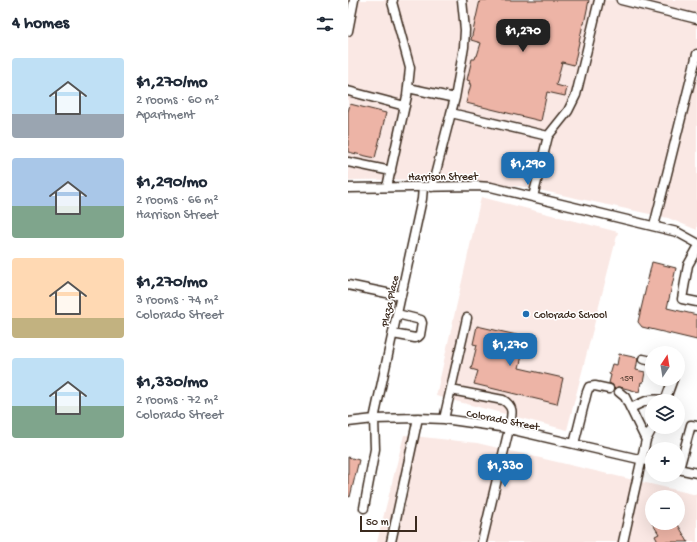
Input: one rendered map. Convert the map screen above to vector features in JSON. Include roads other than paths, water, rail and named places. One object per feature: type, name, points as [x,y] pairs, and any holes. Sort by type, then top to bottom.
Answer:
[{"type":"street","points":[[348,31],[354,0]]},
{"type":"street","points":[[387,188],[405,106],[410,68],[392,2],[393,0]]},
{"type":"street","points":[[432,187],[455,98],[464,47],[465,30],[462,0]]},
{"type":"street","points":[[533,198],[548,136],[568,111],[576,95],[599,0]]},
{"type":"street","points":[[621,0],[697,19]]},
{"type":"street","points":[[654,226],[697,54]]},
{"type":"street","points":[[408,88],[455,98]]},
{"type":"street","points":[[348,91],[405,106]]},
{"type":"street","points":[[451,113],[548,136]]},
{"type":"street","points":[[348,162],[391,170]]},
{"type":"street","name":"Plaza Place","points":[[364,508],[374,460],[374,419],[422,199],[423,187]]},
{"type":"street","name":"Harrison Street","points":[[348,188],[491,187],[677,232],[697,243]]},
{"type":"street","points":[[697,250],[688,265],[682,299],[697,302]]},
{"type":"street","points":[[348,285],[401,296]]},
{"type":"street","points":[[393,334],[418,338],[420,335],[421,320],[397,314]]},
{"type":"street","points":[[444,420],[467,318]]},
{"type":"street","points":[[574,444],[589,387],[595,386],[609,389]]},
{"type":"street","points":[[451,390],[503,400],[509,403],[511,407],[512,412],[509,429],[482,542]]},
{"type":"street","points":[[619,392],[625,397],[646,440]]},
{"type":"street","points":[[631,408],[645,401]]},
{"type":"street","points":[[391,542],[418,418]]},
{"type":"street","name":"Colorado Street","points":[[348,422],[374,419],[418,418],[500,427],[645,461]]},
{"type":"street","points":[[685,445],[691,425],[697,426]]},
{"type":"street","points":[[623,542],[646,440],[650,434]]},
{"type":"street","points":[[685,470],[697,473]]},
{"type":"place","name":"Colorado School","points":[[526,314]]}]
